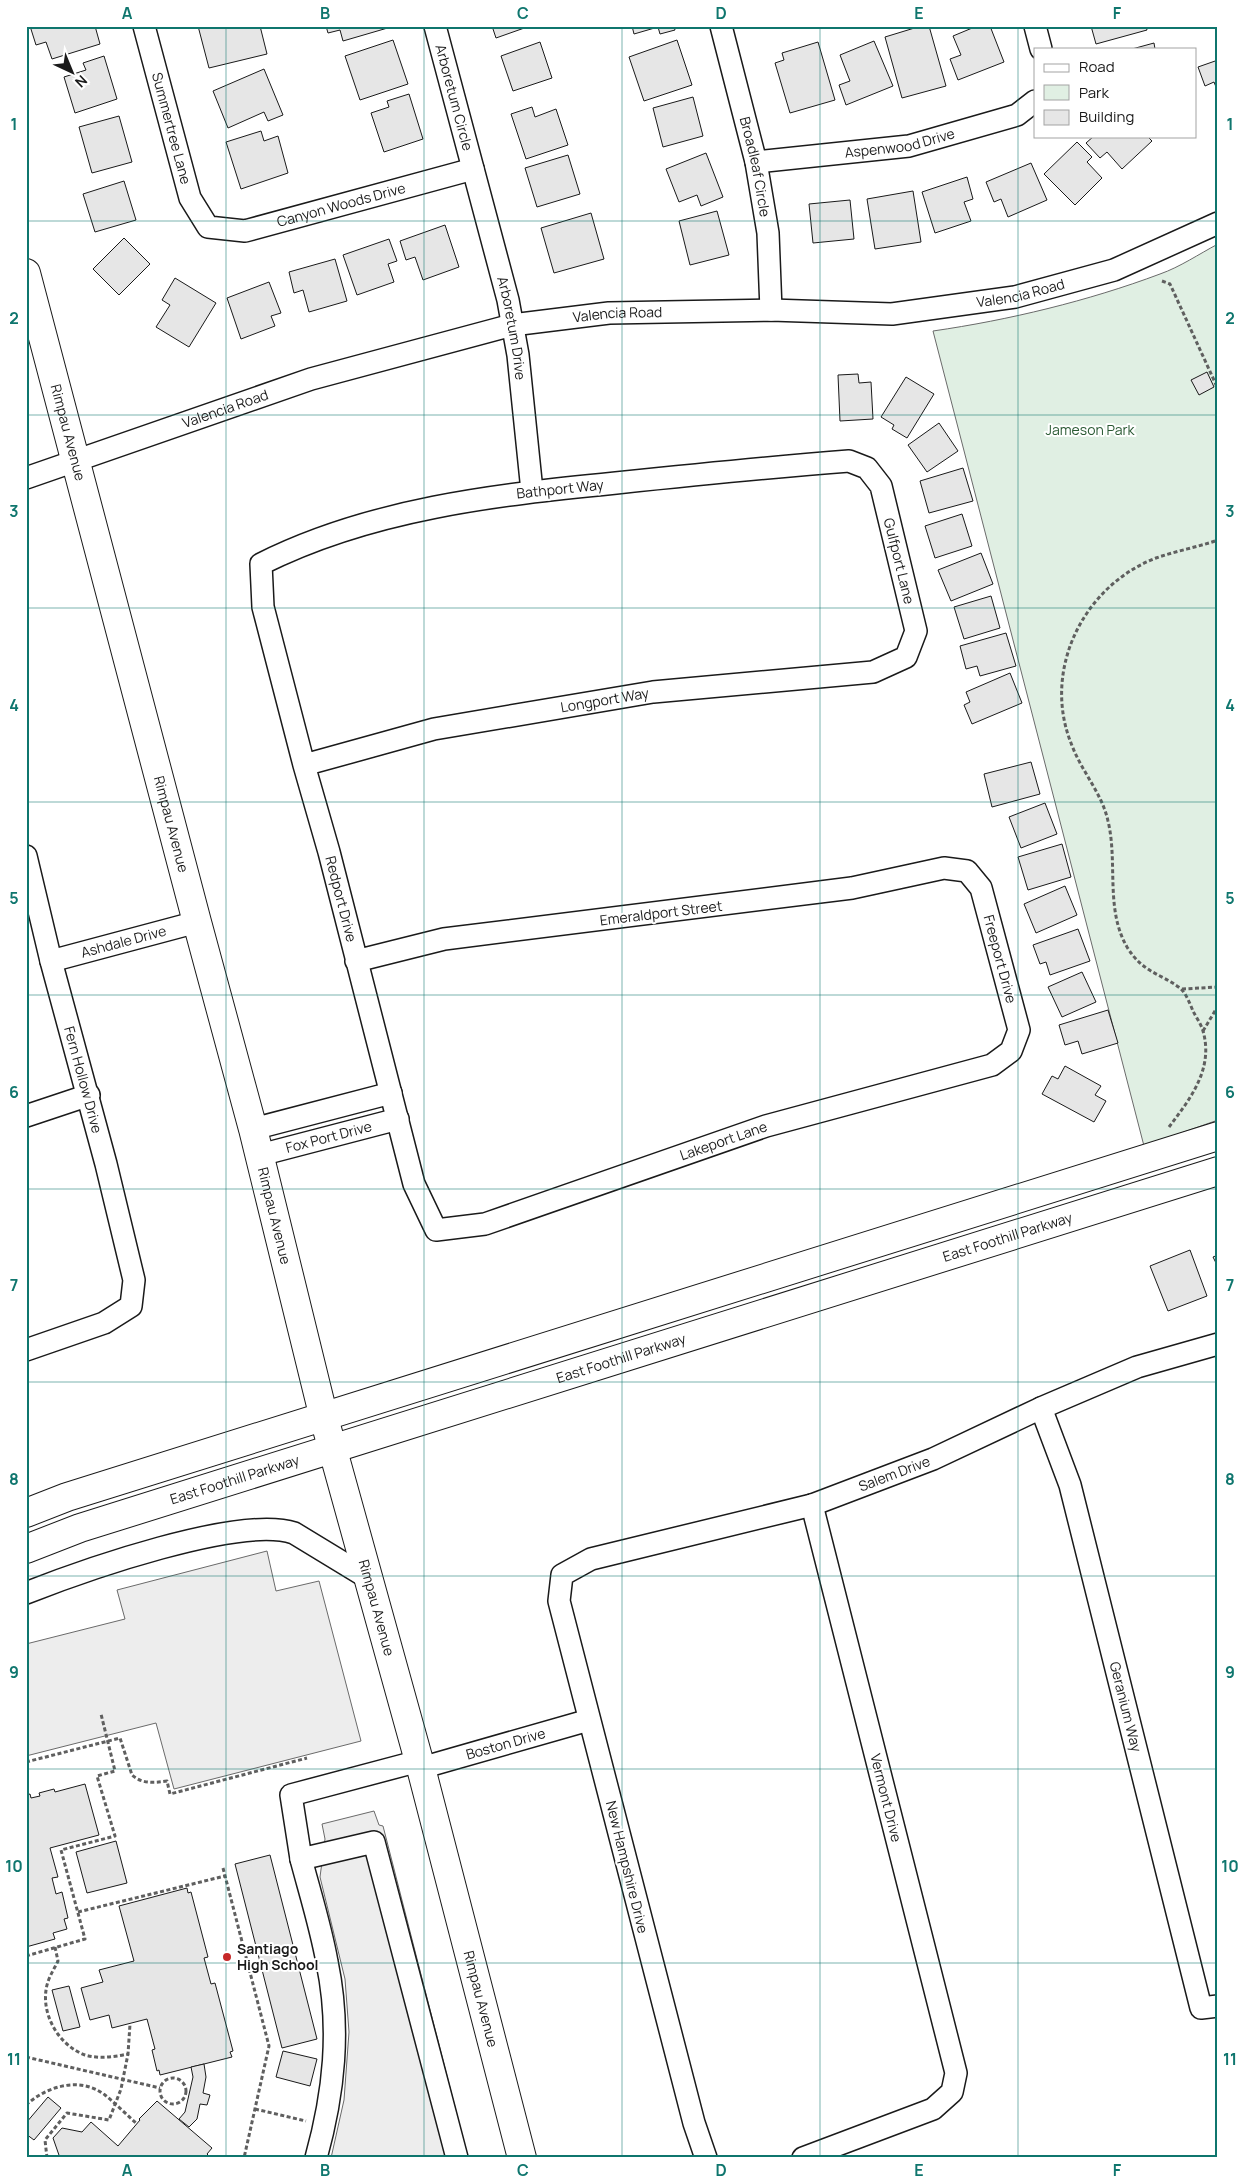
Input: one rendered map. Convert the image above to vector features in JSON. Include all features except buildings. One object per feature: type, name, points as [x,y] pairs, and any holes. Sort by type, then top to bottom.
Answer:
[{"type":"main road","name":"Rimpau Avenue","points":[[26,273],[197,922],[254,1129],[332,1450],[420,1764],[522,2158]]},
{"type":"main road","points":[[26,1513],[67,1497],[324,1418],[1218,1136]]},
{"type":"main road","name":"East Foothill Parkway","points":[[26,1549],[80,1528],[1218,1171]]},
{"type":"street","name":"Summertree Lane","points":[[144,26],[190,198],[208,226]]},
{"type":"street","name":"Arboretum Circle","points":[[435,26],[473,169]]},
{"type":"street","name":"Broadleaf Circle","points":[[721,26],[756,162],[768,233],[771,310]]},
{"type":"street","points":[[1035,26],[1041,48]]},
{"type":"street","name":"Aspenwood Drive","points":[[756,162],[908,146],[1017,115],[1034,102]]},
{"type":"street","name":"Canyon Woods Drive","points":[[208,226],[244,230],[473,169]]},
{"type":"street","name":"Arboretum Drive","points":[[473,169],[506,294],[518,355],[532,491]]},
{"type":"street","name":"Valencia Road","points":[[26,478],[76,459],[311,379],[512,325],[608,314],[771,310],[892,314],[1015,297],[1114,270],[1218,223]]},
{"type":"street","name":"Bathport Way","points":[[261,564],[296,546],[417,509],[532,491],[849,461],[867,468]]},
{"type":"street","name":"Gulfport Lane","points":[[867,468],[881,486],[916,631],[906,657]]},
{"type":"street","name":"Redport Drive","points":[[261,564],[263,607],[304,765],[329,852],[414,1184],[436,1230]]},
{"type":"street","name":"Longport Way","points":[[304,765],[434,729],[653,692],[874,672],[906,657]]},
{"type":"street","name":"Fern Hollow Drive","points":[[26,856],[29,878],[89,1095],[134,1280],[131,1306],[104,1323],[26,1350]]},
{"type":"street","name":"Emeraldport Street","points":[[356,961],[444,939],[852,888],[944,868],[967,871]]},
{"type":"street","name":"Freeport Drive","points":[[967,871],[981,888],[1019,1030],[1011,1051]]},
{"type":"street","name":"Ashdale Drive","points":[[51,961],[197,922]]},
{"type":"street","name":"Lakeport Lane","points":[[436,1230],[485,1224],[766,1126],[992,1065],[1011,1051]]},
{"type":"street","name":"Fox Port Drive","points":[[254,1129],[391,1093]]},
{"type":"street","points":[[26,1116],[89,1095]]},
{"type":"street","points":[[331,1109],[339,1134]]},
{"type":"street","name":"Fox Port Drive","points":[[260,1155],[398,1119]]},
{"type":"street","name":"Salem Drive","points":[[562,1575],[591,1558],[812,1505],[933,1459],[1041,1408],[1137,1367],[1218,1344]]},
{"type":"street","name":"Geranium Way","points":[[1041,1408],[1070,1484],[1209,2007]]},
{"type":"street","name":"Vermont Drive","points":[[803,2158],[933,2109],[952,2092],[956,2073],[812,1505]]},
{"type":"street","points":[[26,1593],[90,1570],[170,1547],[250,1530],[270,1528],[294,1532],[368,1578]]},
{"type":"street","name":"New Hampshire Drive","points":[[562,1575],[559,1601],[694,2124],[706,2158]]},
{"type":"street","name":"Boston Drive","points":[[301,1859],[290,1795],[420,1764],[589,1720]]},
{"type":"street","points":[[316,2158],[333,2072],[335,2035],[332,1990],[327,1962],[301,1859],[374,1842],[457,2158]]},
{"type":"path","points":[[1162,281],[1170,284],[1218,389]]},
{"type":"path","points":[[1218,540],[1156,558],[1109,586],[1077,626],[1070,642],[1061,678],[1064,717],[1070,743],[1104,805],[1108,820],[1113,842],[1113,901],[1127,946],[1138,961],[1152,973],[1182,989],[1218,987]]},
{"type":"path","points":[[1169,1127],[1198,1086],[1204,1068],[1203,1031],[1182,989]]},
{"type":"path","points":[[1203,1031],[1218,1006]]},
{"type":"path","points":[[26,1956],[84,1939],[61,1850],[115,1836],[97,1776],[115,1771],[101,1714]]},
{"type":"path","points":[[26,1762],[120,1738],[132,1775],[147,1782],[167,1781],[170,1794],[307,1758]]},
{"type":"path","points":[[223,1868],[269,2046],[244,2158]]},
{"type":"path","points":[[78,1912],[225,1876]]},
{"type":"path","points":[[55,1947],[58,1961],[47,1985],[45,1995],[48,2014],[55,2030],[67,2044],[85,2054],[105,2057],[128,2054]]},
{"type":"path","points":[[48,2158],[45,2140],[68,2113],[109,2120],[124,2080],[130,2024]]},
{"type":"path","points":[[26,2057],[160,2088]]},
{"type":"path","points":[[176,2078],[185,2086],[187,2095],[177,2103],[168,2103],[162,2097],[160,2088],[168,2079],[176,2078]]},
{"type":"path","points":[[26,2105],[47,2090],[74,2085],[98,2090],[137,2124]]},
{"type":"path","points":[[255,2109],[324,2125]]},
{"type":"green space","name":"Jameson Park","points":[[1218,244],[1218,1120],[1144,1146],[933,331],[1019,315],[1105,293],[1167,271]]},
{"type":"shaded area","points":[[267,1551],[276,1591],[319,1581],[361,1741],[174,1789],[156,1723],[26,1756],[26,1644],[125,1619],[117,1590]]},
{"type":"shaded area","points":[[374,1811],[379,1825],[383,1826],[468,2158],[331,2158],[344,2100],[349,2032],[345,1979],[320,1877],[325,1839],[322,1824]]},
{"type":"place","name":"Santiago High School","points":[[227,1957]]}]
